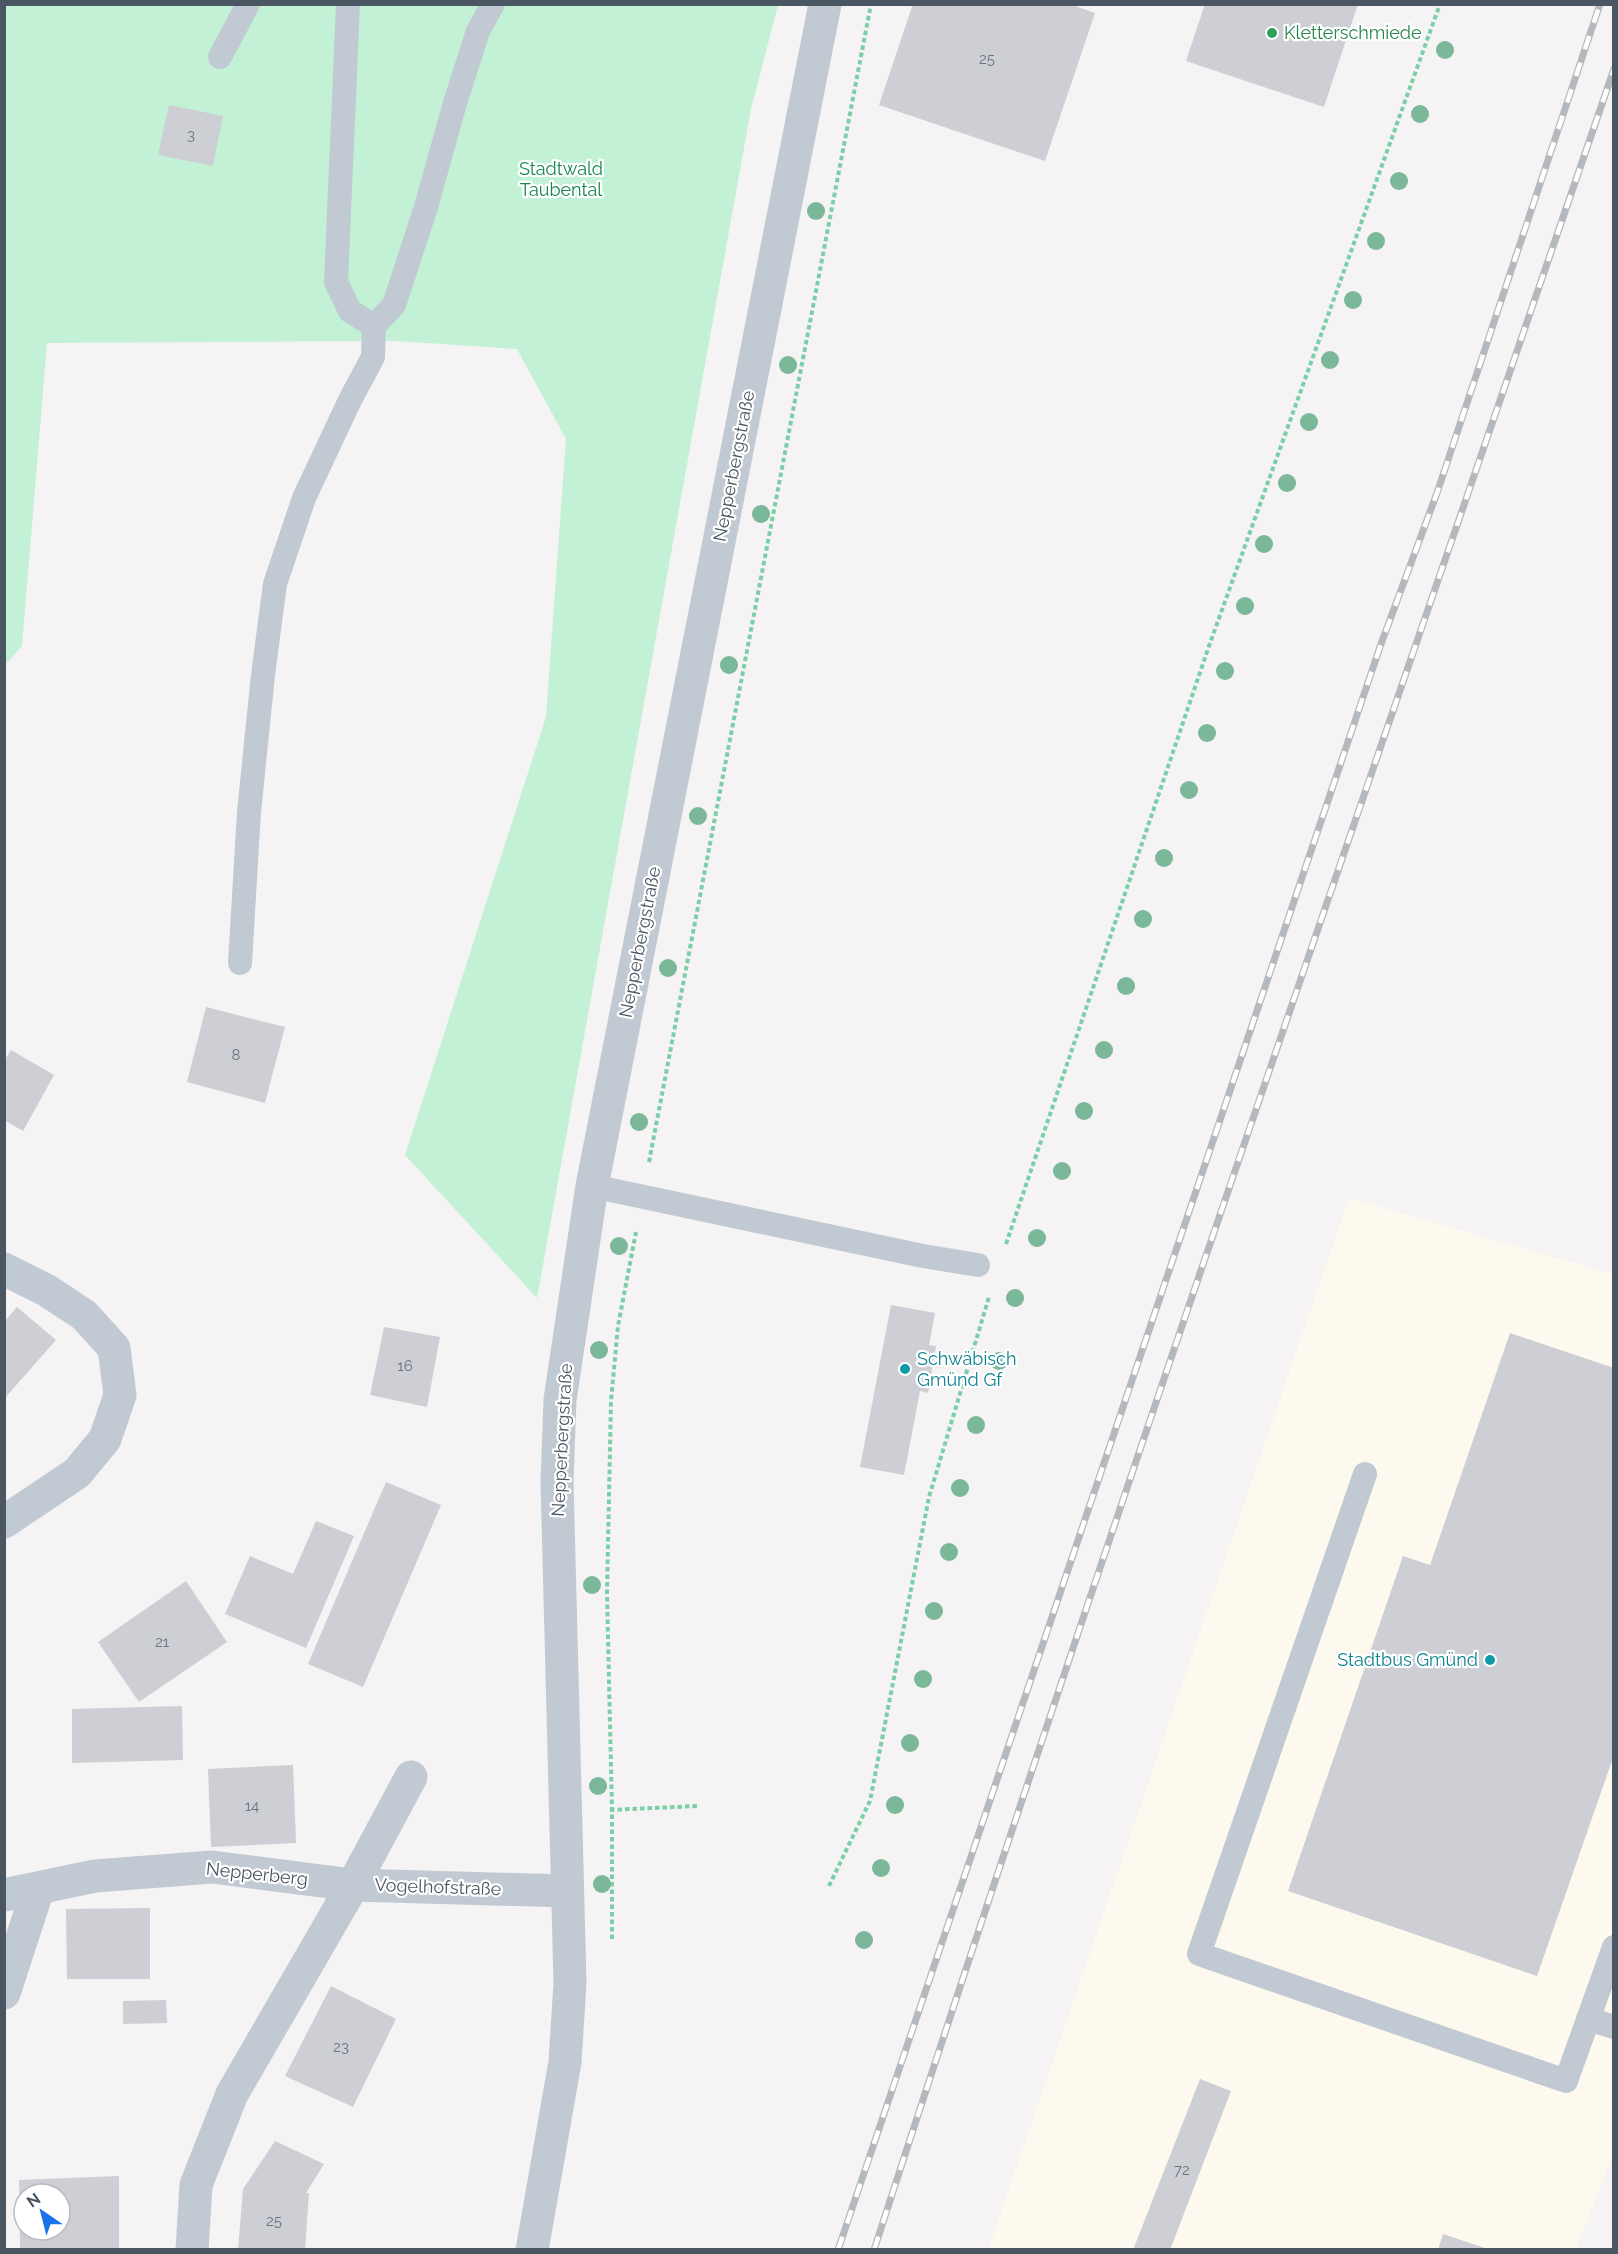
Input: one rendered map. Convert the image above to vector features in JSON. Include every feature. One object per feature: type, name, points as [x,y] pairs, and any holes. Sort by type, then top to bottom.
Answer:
[{"type":"street","name":"Nepperbergstraße","points":[[566,1891],[557,1481],[560,1400],[592,1186],[825,4]]},
{"type":"street","points":[[4,1269],[46,1290],[84,1315],[114,1347],[120,1395],[105,1439],[77,1473],[4,1522]]},
{"type":"street","points":[[353,1885],[411,1777]]},
{"type":"street","name":"Nepperberg","points":[[4,1895],[95,1876],[212,1867],[353,1885]]},
{"type":"street","name":"Vogelhofstraße","points":[[192,2250],[196,2186],[232,2094],[353,1885],[566,1891]]},
{"type":"street","points":[[4,1993],[38,1889]]},
{"type":"street","points":[[532,2250],[565,2062],[570,1983],[566,1891]]},
{"type":"lane","points":[[220,57],[248,4]]},
{"type":"lane","points":[[348,4],[336,282],[350,311],[374,326]]},
{"type":"lane","points":[[240,963],[249,812],[275,584],[303,498],[373,357],[374,326],[394,305],[426,207],[478,31],[493,4]]},
{"type":"lane","points":[[592,1186],[923,1256],[978,1265]]},
{"type":"lane","points":[[1365,1474],[1199,1954],[1566,2080],[1614,1947]]},
{"type":"lane","points":[[1588,2019],[1614,2027]]},
{"type":"path","points":[[612,1940],[612,1810],[607,1593],[611,1401],[618,1326],[871,4]]},
{"type":"path","points":[[1006,1245],[1209,646],[1440,4]]},
{"type":"path","points":[[829,1887],[870,1801],[929,1497],[991,1291]]},
{"type":"path","points":[[565,1813],[698,1806]]},
{"type":"shaded area","points":[[1349,1198],[1613,1274],[1614,2152],[1576,2249],[988,2250]]},
{"type":"green space","name":"Stadtwald Taubental","points":[[5,5],[778,5],[751,109],[537,1298],[405,1155],[546,717],[566,439],[517,349],[395,341],[47,343],[22,646],[5,665]]},
{"type":"building","points":[[913,4],[1069,4],[1095,13],[1045,161],[879,105]]},
{"type":"building","name":"Kletterschmiede","points":[[1205,4],[1358,4],[1324,107],[1186,61]]},
{"type":"building","points":[[169,105],[223,116],[213,166],[158,155]]},
{"type":"building","points":[[206,1007],[285,1027],[265,1103],[187,1082]]},
{"type":"building","points":[[11,1050],[54,1075],[23,1131],[4,1120],[4,1061]]},
{"type":"building","name":"Schwäbisch Gmünd Gf","points":[[891,1305],[935,1313],[929,1345],[936,1346],[928,1393],[920,1391],[904,1475],[860,1467]]},
{"type":"building","points":[[17,1307],[56,1340],[4,1399],[4,1322]]},
{"type":"building","points":[[384,1327],[440,1337],[427,1407],[370,1395]]},
{"type":"building","name":"Stadtbus Gmünd","points":[[1510,1333],[1614,1368],[1614,1755],[1537,1976],[1288,1891],[1403,1556],[1430,1565]]},
{"type":"building","points":[[386,1482],[441,1505],[363,1687],[308,1664]]},
{"type":"building","points":[[316,1521],[354,1536],[306,1648],[225,1614],[250,1556],[293,1574]]},
{"type":"building","points":[[186,1581],[227,1642],[139,1702],[98,1642]]},
{"type":"building","points":[[182,1706],[183,1760],[72,1763],[72,1709]]},
{"type":"building","points":[[293,1765],[296,1843],[211,1847],[208,1769]]},
{"type":"building","points":[[150,1908],[150,1979],[67,1979],[66,1909]]},
{"type":"building","points":[[331,1986],[396,2019],[353,2107],[285,2076]]},
{"type":"building","points":[[166,2000],[167,2023],[123,2024],[123,2001]]},
{"type":"building","points":[[1200,2079],[1231,2091],[1170,2250],[1133,2250]]},
{"type":"building","points":[[275,2141],[324,2164],[306,2193],[309,2193],[305,2250],[238,2250],[243,2189]]},
{"type":"building","points":[[119,2176],[119,2250],[20,2250],[20,2242],[72,2242],[72,2182],[19,2182],[19,2180]]},
{"type":"building","points":[[1443,2234],[1488,2249],[1488,2250],[1438,2250]]},
{"type":"railway","points":[[838,2250],[1381,644],[1437,493],[1600,4]]},
{"type":"railway","points":[[874,2250],[1147,1430],[1614,69]]},
{"type":"place","name":"Kletterschmiede","points":[[1272,33]]},
{"type":"place","name":"Schwäbisch Gmünd Gf","points":[[905,1369]]},
{"type":"place","name":"Stadtbus Gmünd","points":[[1490,1660]]}]
